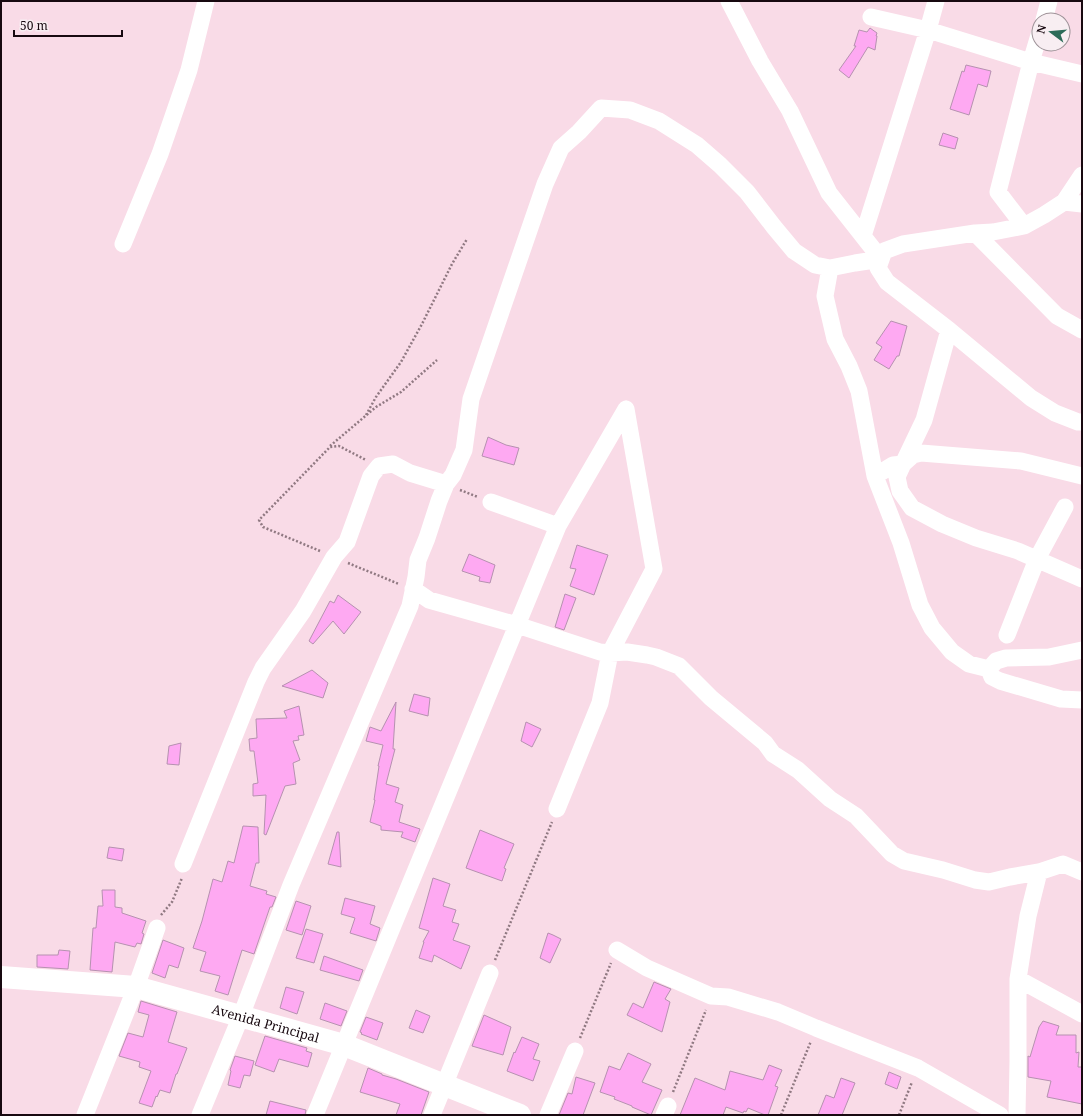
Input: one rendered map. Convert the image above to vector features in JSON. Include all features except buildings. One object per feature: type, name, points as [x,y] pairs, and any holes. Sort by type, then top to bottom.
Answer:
[{"type":"street","points":[[123,244],[170,126],[189,70],[206,1]]},
{"type":"street","points":[[729,1],[760,61],[790,111],[829,192],[881,259]]},
{"type":"street","points":[[863,236],[936,1]]},
{"type":"street","points":[[1046,12],[1049,1]]},
{"type":"street","points":[[871,17],[928,30],[1031,62],[1082,74]]},
{"type":"street","points":[[1024,226],[998,192],[1034,52]]},
{"type":"street","points":[[200,1115],[241,1016],[291,885],[410,606],[418,560],[446,484],[453,474],[464,450],[471,399],[545,184],[562,148],[601,108],[630,110],[659,121],[697,145],[747,192],[794,251],[815,265],[830,268],[881,259]]},
{"type":"street","points":[[1082,175],[1064,202],[1024,226],[993,232],[975,233],[903,244],[884,251],[878,268],[887,282],[949,330],[1031,398],[1054,413],[1078,422],[1082,422]]},
{"type":"street","points":[[1064,202],[1082,204]]},
{"type":"street","points":[[975,233],[1057,316],[1082,330]]},
{"type":"street","points":[[830,268],[825,296],[835,339],[849,366],[859,391],[875,476],[901,543],[920,605],[932,628],[952,652],[969,664],[989,669]]},
{"type":"street","points":[[949,330],[924,420],[897,477],[900,491],[912,508],[942,524],[976,538],[1018,551],[1082,579]]},
{"type":"street","points":[[315,1115],[558,526],[626,409],[654,569],[610,653],[600,703],[557,809]]},
{"type":"street","points":[[875,476],[893,465],[903,464],[913,456],[921,453],[1021,461],[1082,476]]},
{"type":"street","points":[[183,864],[256,682],[263,668],[303,611],[334,557],[347,542],[371,476],[379,466],[393,464],[410,473],[446,484]]},
{"type":"street","points":[[491,502],[558,526]]},
{"type":"street","points":[[1007,635],[1037,559],[1065,507]]},
{"type":"street","points":[[413,589],[429,600],[518,625],[600,652],[627,652],[647,655],[679,666],[711,698],[765,743],[773,754],[798,770],[830,800],[856,816],[892,854],[904,861],[943,870],[975,880],[989,882],[1039,872],[1063,864],[1082,872]]},
{"type":"street","points":[[989,669],[996,661],[1006,658],[1049,657],[1082,650]]},
{"type":"street","points":[[989,669],[992,677],[1000,681],[1061,699],[1082,700]]},
{"type":"street","points":[[1017,1115],[1018,980],[1028,916],[1039,872]]},
{"type":"street","points":[[85,1115],[136,987],[157,928]]},
{"type":"street","points":[[617,950],[647,968],[711,996],[728,997],[778,1012],[918,1068],[1000,1115]]},
{"type":"street","points":[[432,1115],[490,973]]},
{"type":"street","name":"Avenida Principal","points":[[1,976],[136,987],[344,1045],[520,1115]]},
{"type":"street","points":[[1018,980],[1082,1014]]},
{"type":"street","points":[[548,1115],[575,1051]]},
{"type":"path","points":[[366,415],[376,397],[401,362],[419,331],[452,264],[467,239]]},
{"type":"path","points":[[413,589],[263,527],[259,520],[330,447],[376,407],[401,392],[437,360]]},
{"type":"path","points":[[330,447],[339,446],[379,466]]},
{"type":"path","points":[[446,484],[491,502]]},
{"type":"path","points":[[490,973],[557,809]]},
{"type":"path","points":[[157,928],[157,919],[172,902],[179,886],[183,864]]},
{"type":"path","points":[[575,1051],[617,950]]},
{"type":"path","points":[[666,1110],[711,996]]},
{"type":"path","points":[[781,1115],[816,1028]]},
{"type":"path","points":[[899,1115],[918,1068]]}]
